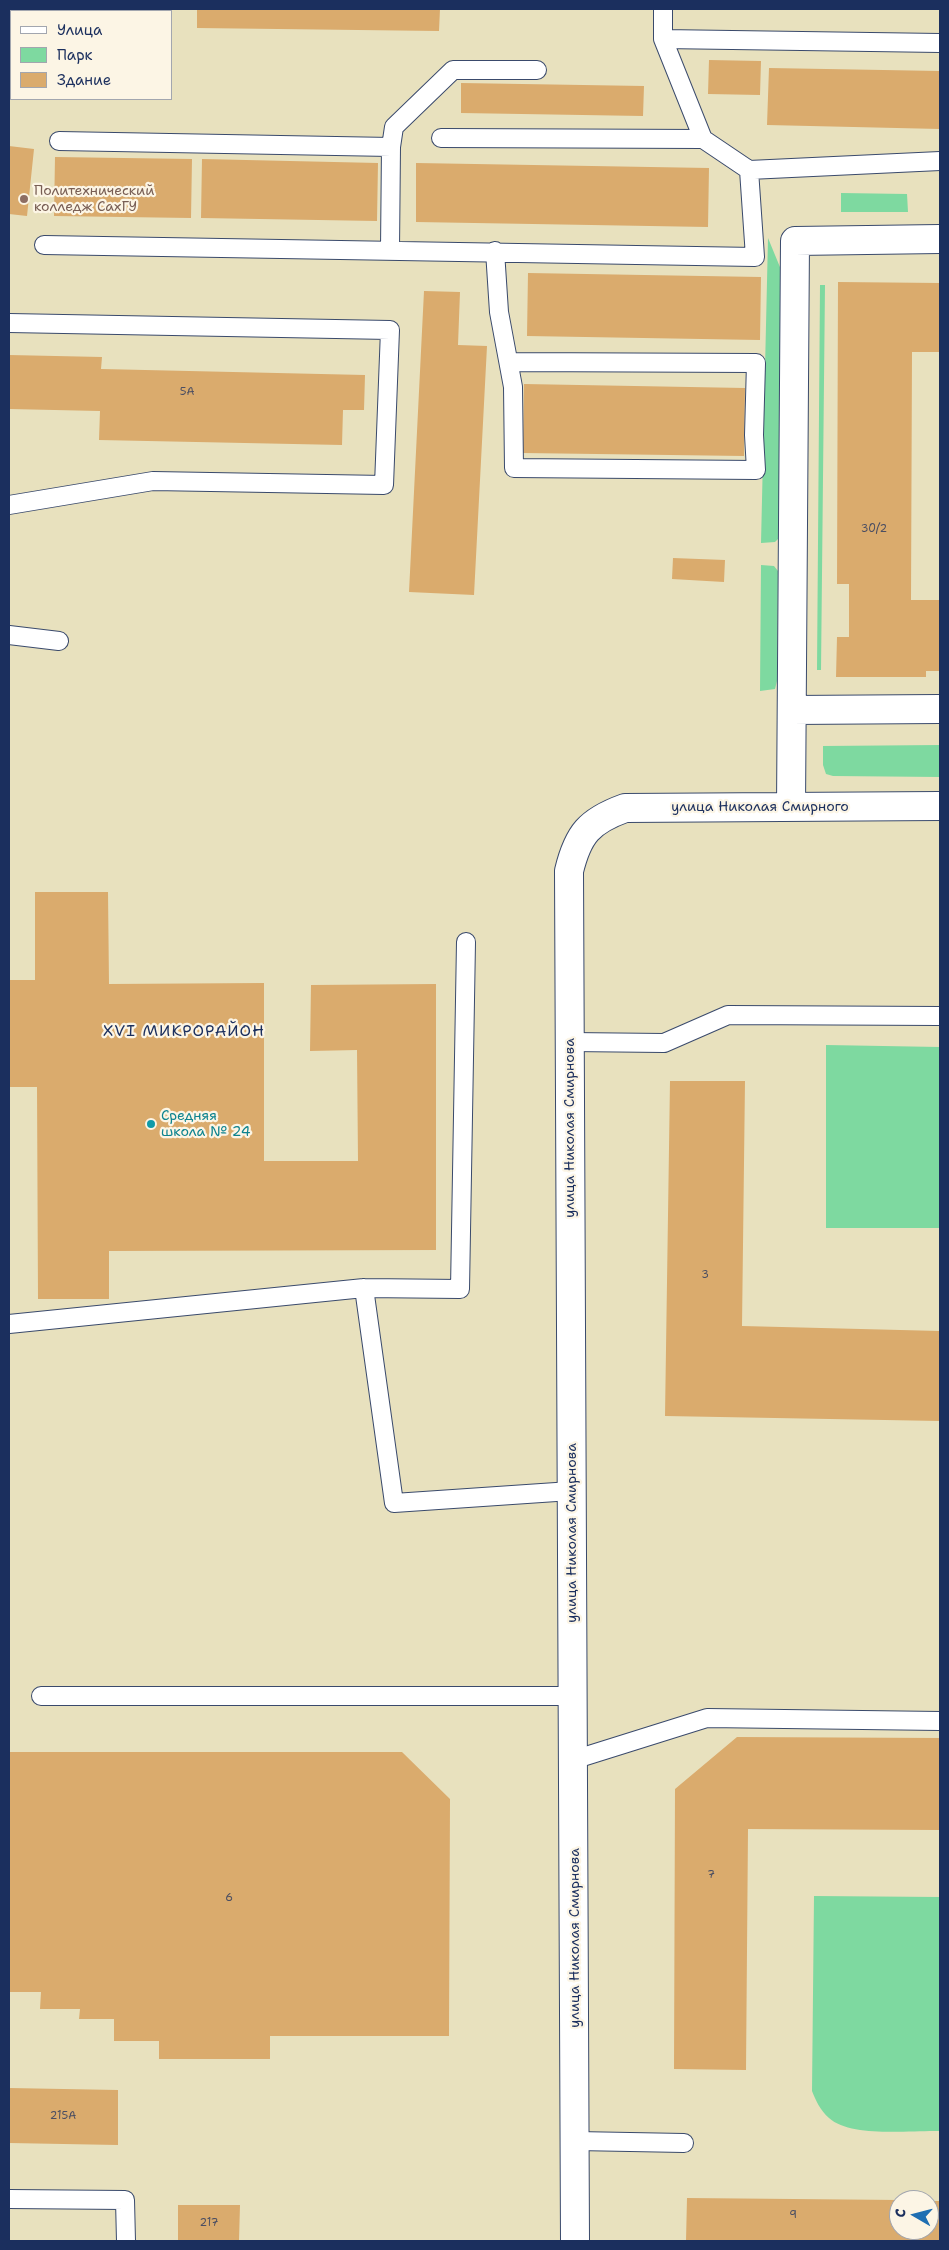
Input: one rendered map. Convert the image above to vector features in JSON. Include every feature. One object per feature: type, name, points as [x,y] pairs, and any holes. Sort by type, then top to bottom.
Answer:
[{"type":"street","points":[[791,806],[795,241],[940,239]]},
{"type":"street","points":[[792,710],[940,709]]},
{"type":"street","name":"улица Николая Смирного","points":[[586,829],[606,815],[625,808],[940,806]]},
{"type":"street","name":"улица Николая Смирнова","points":[[575,2241],[569,871],[574,848],[586,829]]},
{"type":"lane","points":[[663,9],[663,39],[703,139]]},
{"type":"lane","points":[[663,39],[940,43]]},
{"type":"lane","points":[[390,249],[391,147],[394,128],[452,70],[537,70]]},
{"type":"lane","points":[[441,138],[703,139],[749,170],[940,161]]},
{"type":"lane","points":[[59,141],[391,147]]},
{"type":"lane","points":[[44,245],[755,256],[749,170]]},
{"type":"lane","points":[[495,252],[499,312],[509,362],[514,387],[514,468],[756,470],[754,435],[756,363],[509,362]]},
{"type":"lane","points":[[9,323],[390,330],[384,485],[152,481],[9,505]]},
{"type":"lane","points":[[9,635],[59,642]]},
{"type":"lane","points":[[9,1324],[364,1288],[460,1289],[466,942]]},
{"type":"lane","points":[[570,1042],[664,1043],[728,1015],[940,1016]]},
{"type":"lane","points":[[364,1288],[394,1503],[571,1491]]},
{"type":"lane","points":[[41,1696],[573,1696]]},
{"type":"lane","points":[[573,1760],[707,1718],[940,1721]]},
{"type":"lane","points":[[576,2141],[684,2143]]},
{"type":"lane","points":[[9,2199],[124,2200],[126,2241]]},
{"type":"green space","points":[[841,193],[907,194],[908,212],[841,212]]},
{"type":"green space","points":[[768,238],[782,272],[779,538],[775,542],[761,543]]},
{"type":"green space","points":[[820,285],[825,285],[821,670],[817,670]]},
{"type":"green space","points":[[761,565],[774,566],[778,571],[777,681],[775,689],[760,691]]},
{"type":"green space","points":[[940,745],[940,777],[833,776],[826,774],[823,765],[823,746]]},
{"type":"green space","points":[[826,1045],[940,1047],[940,1228],[826,1228]]},
{"type":"green space","points":[[814,1896],[940,1897],[940,2131],[882,2132],[852,2128],[839,2124],[829,2118],[817,2102],[812,2091]]},
{"type":"building","points":[[197,9],[440,9],[439,31],[197,28]]},
{"type":"building","points":[[709,60],[761,61],[760,95],[708,94]]},
{"type":"building","points":[[769,68],[940,71],[940,129],[767,125]]},
{"type":"building","points":[[461,83],[644,86],[643,116],[461,113]]},
{"type":"building","points":[[9,146],[34,149],[27,216],[9,214]]},
{"type":"building","points":[[55,157],[192,159],[191,218],[54,216]]},
{"type":"building","points":[[202,159],[378,163],[377,221],[201,218]]},
{"type":"building","points":[[416,163],[709,168],[708,227],[416,222]]},
{"type":"building","points":[[528,273],[761,277],[760,340],[527,336]]},
{"type":"building","points":[[838,282],[940,283],[940,352],[912,352],[911,600],[940,600],[940,671],[926,671],[926,677],[836,677],[837,637],[849,637],[849,584],[837,584]]},
{"type":"building","points":[[424,291],[460,292],[458,345],[487,346],[474,595],[409,592]]},
{"type":"building","points":[[9,355],[102,357],[101,369],[365,375],[364,410],[343,410],[342,445],[99,440],[100,411],[9,409]]},
{"type":"building","points":[[524,384],[745,388],[744,456],[523,453]]},
{"type":"building","points":[[673,558],[725,560],[724,582],[672,579]]},
{"type":"building","name":"Средняя школа № 24","points":[[35,892],[108,892],[109,984],[264,983],[264,1161],[358,1161],[357,1050],[310,1051],[311,985],[436,984],[436,1250],[109,1251],[109,1299],[38,1299],[37,1087],[9,1087],[9,980],[35,980]]},
{"type":"building","points":[[670,1081],[745,1081],[742,1326],[940,1331],[940,1421],[665,1416]]},
{"type":"building","points":[[737,1737],[940,1738],[940,1830],[748,1829],[746,2070],[674,2069],[675,1789]]},
{"type":"building","points":[[9,1752],[402,1752],[450,1799],[449,2036],[270,2036],[270,2059],[159,2059],[159,2041],[114,2041],[114,2019],[79,2019],[80,2009],[40,2009],[41,1992],[9,1992]]},
{"type":"building","points":[[9,2088],[118,2090],[118,2145],[9,2143]]},
{"type":"building","points":[[687,2198],[889,2200],[889,2240],[939,2240],[940,2201],[940,2241],[686,2241]]},
{"type":"building","points":[[178,2205],[240,2205],[239,2241],[178,2241]]},
{"type":"place","name":"Политехнический колледж СахГУ","points":[[24,199]]},
{"type":"place","name":"Средняя школа № 24","points":[[151,1124]]},
{"type":"district","name":"XVI МИКРОРАЙОН","points":[[184,1032]]}]
